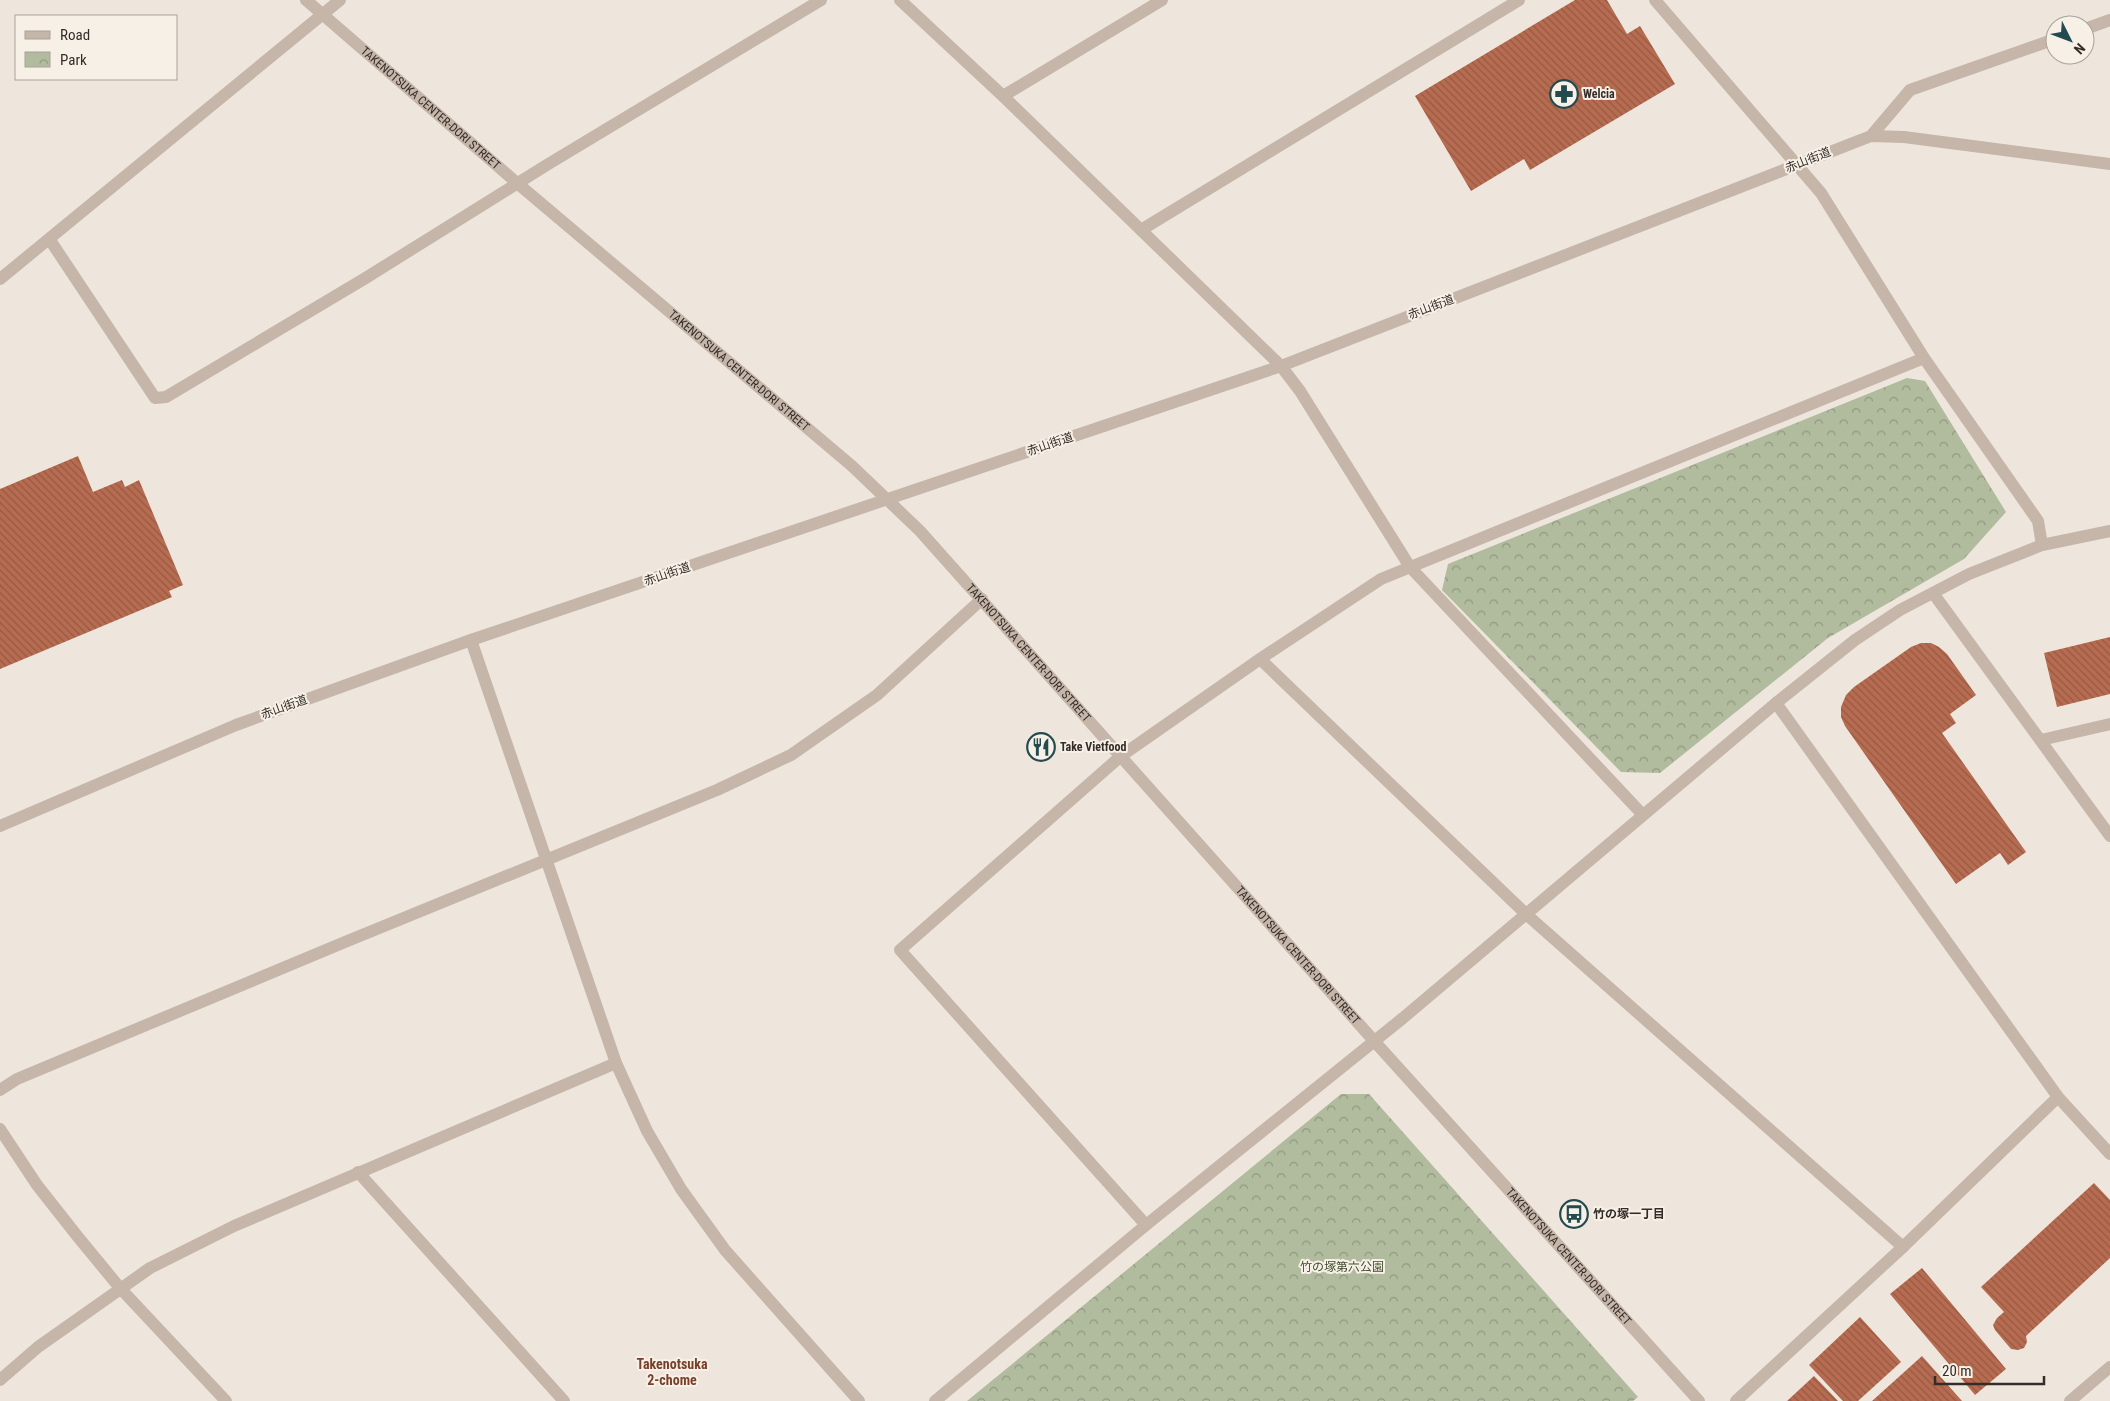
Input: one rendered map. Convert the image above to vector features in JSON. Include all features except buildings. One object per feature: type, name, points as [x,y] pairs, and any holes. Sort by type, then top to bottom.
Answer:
[{"type":"street","name":"TAKENOTSUKA CENTER-DORI STREET","points":[[306,0],[517,183],[852,466],[888,499],[982,599],[1375,1042],[1699,1401]]},
{"type":"street","points":[[0,279],[50,240],[340,0]]},
{"type":"street","points":[[50,240],[155,398],[166,397],[364,279],[517,183],[821,0]]},
{"type":"street","points":[[900,0],[1003,96],[1281,366],[1300,391],[1410,567],[1643,815]]},
{"type":"street","points":[[1003,96],[1162,0]]},
{"type":"street","points":[[1141,230],[1519,0]]},
{"type":"street","points":[[1655,0],[1821,193],[1924,358],[2038,521],[2042,545]]},
{"type":"street","points":[[2095,25],[2110,20]]},
{"type":"street","points":[[1871,136],[1910,90],[2045,43]]},
{"type":"street","name":"赤山街道","points":[[0,826],[236,725],[471,640],[1281,366],[1871,136],[1904,136],[2110,164]]},
{"type":"street","points":[[1146,1225],[900,950],[1121,756],[1260,659],[1382,579],[1924,358]]},
{"type":"street","points":[[935,1401],[1146,1225],[1375,1042],[1776,703],[1855,640],[1900,610],[1969,574],[2042,545],[2110,531]]},
{"type":"street","points":[[1933,593],[2110,836]]},
{"type":"street","points":[[0,1090],[17,1079],[548,858],[717,790],[791,755],[877,695],[982,599]]},
{"type":"street","points":[[471,640],[548,858],[616,1063],[647,1131],[687,1197],[725,1250],[859,1401]]},
{"type":"street","points":[[1260,659],[1527,915],[1903,1247]]},
{"type":"street","points":[[1776,703],[2058,1097],[2110,1154]]},
{"type":"street","points":[[2041,740],[2110,724]]},
{"type":"street","points":[[0,1380],[38,1348],[150,1268],[234,1226],[616,1063]]},
{"type":"street","points":[[1736,1401],[1903,1247],[2058,1097]]},
{"type":"street","points":[[0,1129],[37,1185],[120,1288],[222,1399]]},
{"type":"street","points":[[358,1172],[564,1401]]},
{"type":"street","points":[[2070,1401],[2110,1367]]},
{"type":"green space","points":[[1907,378],[1925,381],[2006,512],[1964,559],[1828,638],[1660,773],[1621,772],[1442,590],[1448,564]]},
{"type":"green space","name":"竹の塚第六公園","points":[[1341,1094],[1369,1094],[1638,1397],[1633,1401],[967,1401]]},
{"type":"place","name":"Welcia","points":[[1564,94]]},
{"type":"place","name":"Take Vietfood","points":[[1041,747]]},
{"type":"place","name":"竹の塚一丁目","points":[[1574,1214]]},
{"type":"district","name":"Takenotsuka 2-chome","points":[[672,1372]]}]
